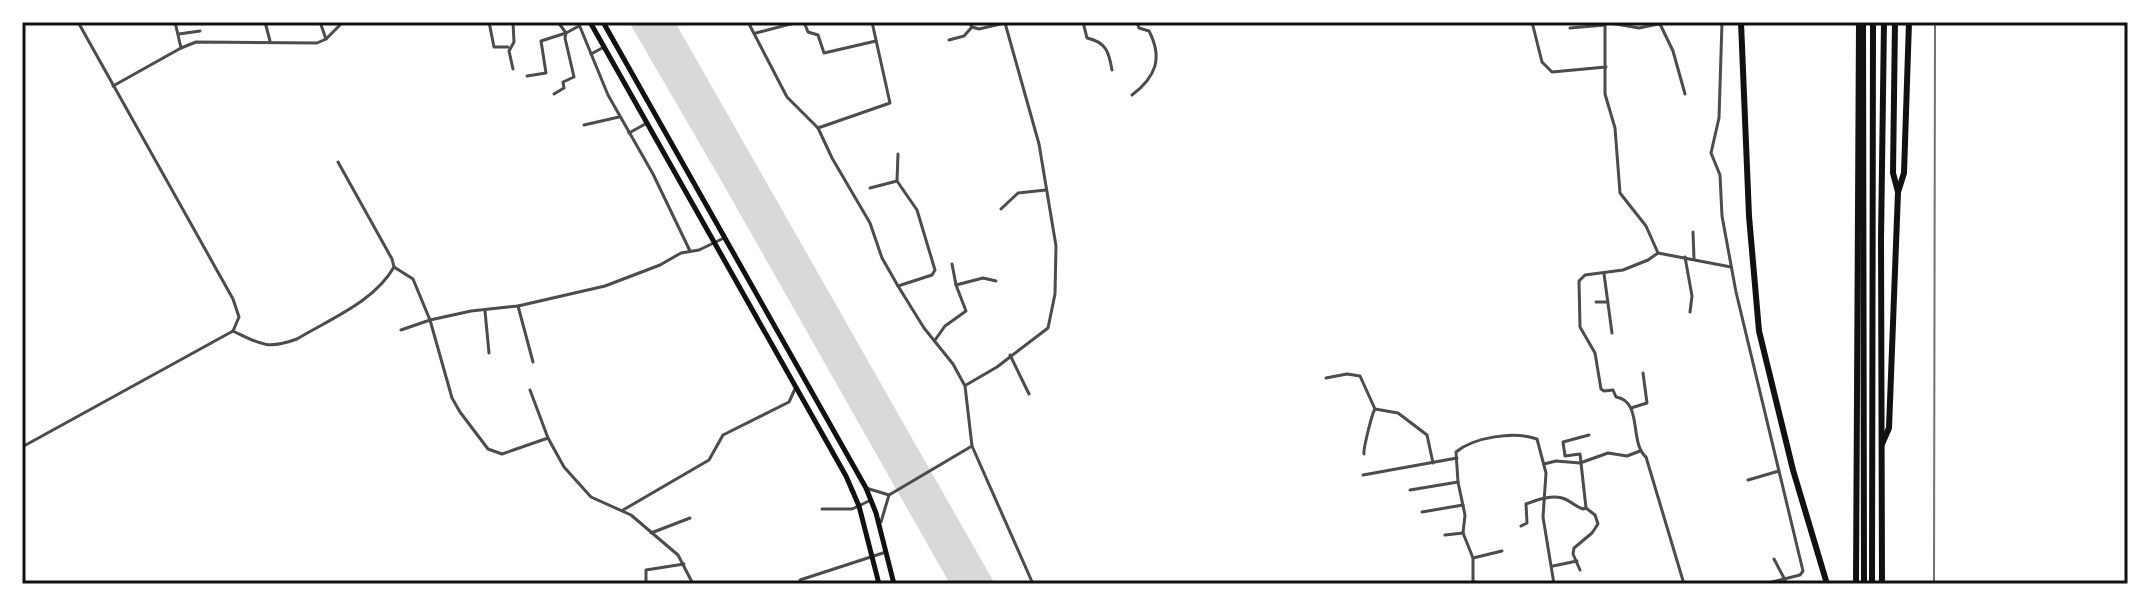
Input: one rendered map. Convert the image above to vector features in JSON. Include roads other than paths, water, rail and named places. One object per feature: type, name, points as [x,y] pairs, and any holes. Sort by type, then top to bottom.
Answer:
[{"type":"highway","points":[[1741,22],[1749,216],[1759,331],[1793,470],[1827,584]]},
{"type":"highway","points":[[1856,584],[1861,22]]},
{"type":"highway","points":[[1861,22],[1864,584]]},
{"type":"highway","points":[[1872,584],[1873,22]]},
{"type":"highway","points":[[1882,584],[1880,448],[1884,22]]},
{"type":"highway","points":[[1895,22],[1893,173],[1898,192]]},
{"type":"highway","points":[[1880,448],[1889,428],[1898,192],[1904,173],[1909,22]]},
{"type":"main road","points":[[590,22],[846,476],[859,506],[879,584]]},
{"type":"main road","points":[[603,22],[866,488],[894,584]]},
{"type":"main road","points":[[785,369],[795,364]]},
{"type":"street","points":[[22,447],[233,331],[239,317],[233,299],[78,22]]},
{"type":"street","points":[[175,22],[181,48]]},
{"type":"street","points":[[265,22],[270,41]]},
{"type":"street","points":[[320,22],[326,39]]},
{"type":"street","points":[[113,86],[181,48],[207,41],[313,43],[326,39],[343,22]]},
{"type":"street","points":[[489,22],[494,47],[510,47]]},
{"type":"street","points":[[513,22],[514,42],[510,47],[513,69]]},
{"type":"street","points":[[554,94],[564,88],[563,82],[574,77],[566,33],[558,22]]},
{"type":"street","points":[[748,22],[787,97],[818,128],[870,223],[882,258],[898,286],[965,386],[972,446],[1033,584]]},
{"type":"street","points":[[754,34],[798,22]]},
{"type":"street","points":[[804,22],[808,32],[818,35],[824,53],[876,41]]},
{"type":"street","points":[[818,128],[890,103],[872,22]]},
{"type":"street","points":[[949,40],[964,36],[970,24],[979,29],[1007,22],[1032,116],[1056,246],[1052,313],[1048,328],[997,367],[965,386]]},
{"type":"street","points":[[1083,22],[1087,38],[1100,42],[1107,50],[1112,70]]},
{"type":"street","points":[[1132,95],[1152,77],[1158,56],[1149,31],[1139,28],[1137,22]]},
{"type":"street","points":[[1532,22],[1542,62],[1552,72],[1606,67]]},
{"type":"street","points":[[1570,28],[1605,23],[1631,28],[1668,22]]},
{"type":"street","points":[[1722,22],[1719,118],[1711,153],[1720,175],[1722,216],[1731,267],[1803,571],[1783,582],[1764,584]]},
{"type":"street","points":[[1605,23],[1605,94],[1615,128],[1620,193],[1646,226],[1658,253]]},
{"type":"street","points":[[527,76],[546,73],[541,41],[566,33],[578,24],[619,117],[672,211],[690,251]]},
{"type":"street","points":[[1660,24],[1673,51],[1685,94]]},
{"type":"street","points":[[179,34],[200,31]]},
{"type":"street","points":[[591,54],[604,47]]},
{"type":"street","points":[[584,125],[619,117]]},
{"type":"street","points":[[628,133],[647,123]]},
{"type":"street","points":[[898,154],[897,181],[917,210],[935,270],[932,275],[898,286]]},
{"type":"street","points":[[338,162],[394,267],[413,279],[430,320],[452,398],[488,449],[502,454],[548,438]]},
{"type":"street","points":[[870,188],[897,181]]},
{"type":"street","points":[[1001,209],[1015,195],[1046,190]]},
{"type":"street","points":[[1693,232],[1694,259]]},
{"type":"street","points":[[401,330],[430,320],[518,306],[605,286],[724,238]]},
{"type":"street","points":[[1684,584],[1646,457],[1640,451],[1631,408],[1625,400],[1616,397],[1613,390],[1601,389],[1595,353],[1580,327],[1580,278],[1648,260],[1658,253],[1731,267]]},
{"type":"street","points":[[1685,257],[1692,296],[1690,312]]},
{"type":"street","points":[[935,340],[945,326],[966,308],[956,285],[952,264]]},
{"type":"street","points":[[233,331],[270,346],[297,339],[375,292],[394,267]]},
{"type":"street","points":[[1604,274],[1612,333]]},
{"type":"street","points":[[956,285],[983,278],[996,281]]},
{"type":"street","points":[[1596,302],[1607,302]]},
{"type":"street","points":[[518,306],[533,362]]},
{"type":"street","points":[[485,311],[489,353]]},
{"type":"street","points":[[1010,355],[1029,394]]},
{"type":"street","points":[[1631,408],[1647,403],[1643,373]]},
{"type":"street","points":[[1326,378],[1347,374],[1360,376],[1375,409]]},
{"type":"street","points":[[623,510],[709,460],[723,435],[789,402],[795,387]]},
{"type":"street","points":[[530,390],[548,438],[564,467],[591,497],[623,510],[678,555],[693,584]]},
{"type":"street","points":[[1364,454],[1363,444],[1371,431],[1370,416],[1375,409]]},
{"type":"street","points":[[1375,409],[1398,413],[1423,431],[1430,440],[1433,463]]},
{"type":"street","points":[[1586,508],[1580,454],[1565,456],[1563,442],[1589,435]]},
{"type":"street","points":[[1488,584],[1473,583],[1473,558],[1463,533],[1465,515],[1457,458],[1458,449],[1480,439],[1502,436],[1537,439],[1544,464],[1543,517],[1554,584]]},
{"type":"street","points":[[879,526],[889,495],[972,446]]},
{"type":"street","points":[[1544,464],[1556,461],[1580,463],[1608,453],[1627,456],[1640,451]]},
{"type":"street","points":[[1363,475],[1457,458]]},
{"type":"street","points":[[1748,480],[1779,471]]},
{"type":"street","points":[[1410,490],[1458,482]]},
{"type":"street","points":[[866,488],[889,495]]},
{"type":"street","points":[[1521,526],[1527,523],[1526,504],[1545,497],[1562,498],[1574,506],[1586,508],[1595,515],[1598,524],[1574,548],[1573,554],[1580,570]]},
{"type":"street","points":[[822,509],[841,511],[871,500]]},
{"type":"street","points":[[1422,512],[1463,505]]},
{"type":"street","points":[[651,533],[690,518]]},
{"type":"street","points":[[1445,535],[1463,533]]},
{"type":"street","points":[[1473,558],[1502,551]]},
{"type":"street","points":[[800,580],[886,552]]},
{"type":"street","points":[[1774,559],[1783,582]]},
{"type":"street","points":[[1552,567],[1577,561]]},
{"type":"street","points":[[646,584],[646,570],[684,564]]},
{"type":"waterway","points":[[729,161],[815,309]]},
{"type":"waterway","points":[[843,358],[848,367]]},
{"type":"railway","points":[[1934,584],[1935,22]]}]
